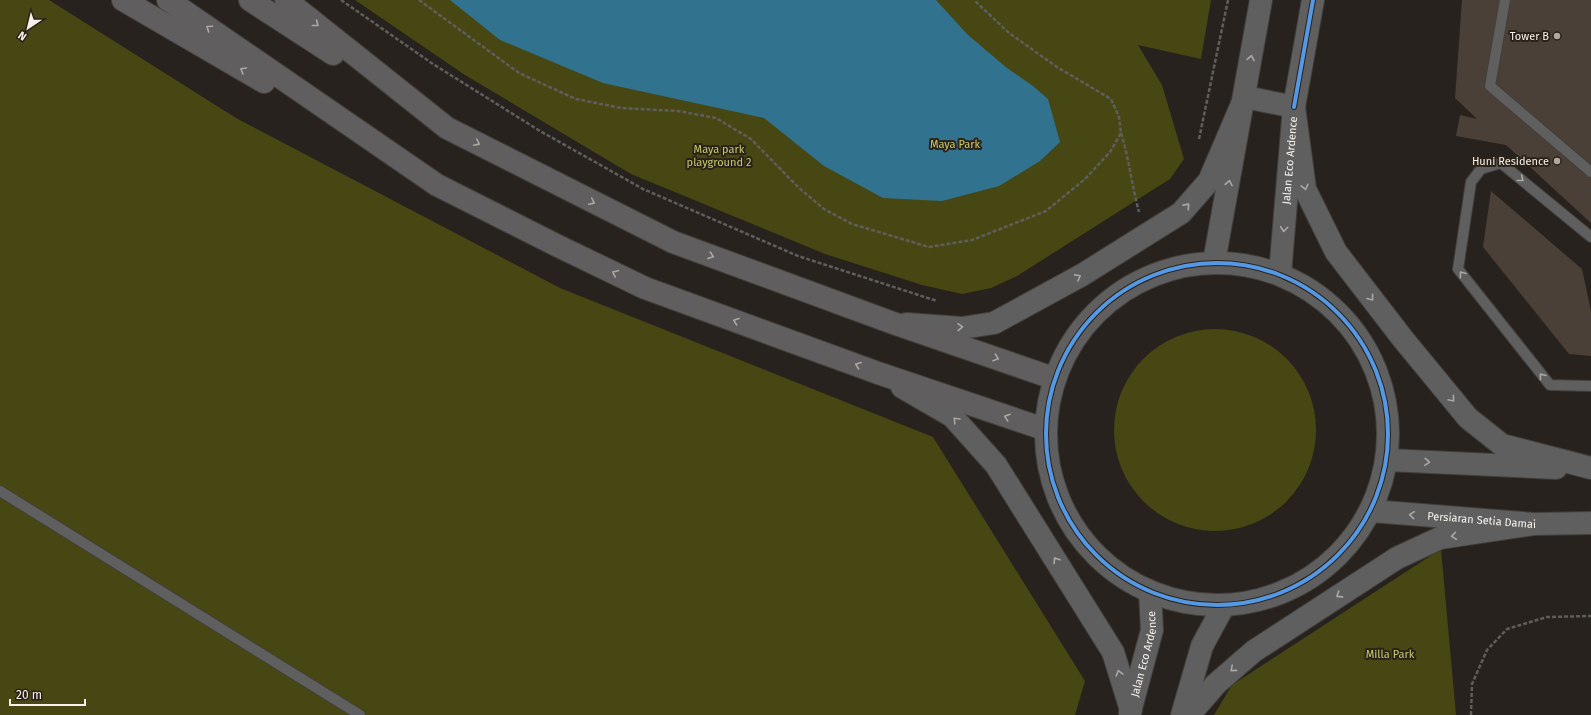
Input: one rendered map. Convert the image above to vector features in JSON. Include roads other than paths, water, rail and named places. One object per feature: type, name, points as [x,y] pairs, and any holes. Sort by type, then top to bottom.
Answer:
[{"type":"highway","points":[[123,0],[410,167]]},
{"type":"highway","points":[[168,0],[437,185],[645,288],[878,373],[1044,429]]},
{"type":"highway","points":[[250,0],[447,128],[673,242],[893,323],[1053,378]]},
{"type":"highway","points":[[286,0],[447,128]]},
{"type":"street","points":[[1214,262],[1245,96],[1261,0]]},
{"type":"street","name":"Jalan Eco Ardence","points":[[1280,274],[1294,107],[1312,0]]},
{"type":"street","points":[[1245,96],[1294,107],[1305,189],[1336,252],[1408,346],[1468,418],[1502,445],[1591,469]]},
{"type":"street","points":[[893,323],[962,328],[994,322],[1082,274],[1181,213],[1209,181],[1245,96]]},
{"type":"street","points":[[1214,262],[1280,274],[1330,304],[1366,349],[1386,403],[1388,460],[1372,512],[1335,561],[1283,594],[1223,607],[1184,602],[1150,592],[1117,574],[1077,534],[1052,484],[1044,429],[1053,378],[1078,332],[1116,295],[1162,271],[1214,262]]},
{"type":"street","points":[[878,373],[952,416],[996,465],[1113,652],[1130,712]]},
{"type":"street","points":[[1388,460],[1591,469]]},
{"type":"street","name":"Persiaran Setia Damai","points":[[1372,512],[1534,524],[1591,523]]},
{"type":"street","points":[[1189,715],[1216,684],[1254,651],[1397,558],[1440,538],[1534,524]]},
{"type":"street","name":"Jalan Eco Ardence","points":[[1130,712],[1152,630],[1150,592]]},
{"type":"street","points":[[1182,715],[1202,646],[1223,607]]},
{"type":"lane","points":[[1505,0],[1490,86],[1591,172]]},
{"type":"lane","points":[[1591,237],[1500,162],[1481,169],[1471,182],[1458,269],[1550,385],[1591,386]]},
{"type":"lane","points":[[0,491],[360,715]]},
{"type":"water","points":[[450,0],[936,0],[968,35],[1007,68],[1033,86],[1048,99],[1060,142],[1040,161],[999,186],[942,201],[883,198],[824,166],[764,118],[603,83],[500,40]]},
{"type":"place","name":"Tower B","points":[[1557,36]]},
{"type":"place","name":"Huni Residence","points":[[1557,161]]},
{"type":"park label","name":"Maya Park","points":[[955,144]]},
{"type":"park label","name":"Maya park playground 2","points":[[719,155]]},
{"type":"park label","name":"Milla Park","points":[[1390,654]]}]
